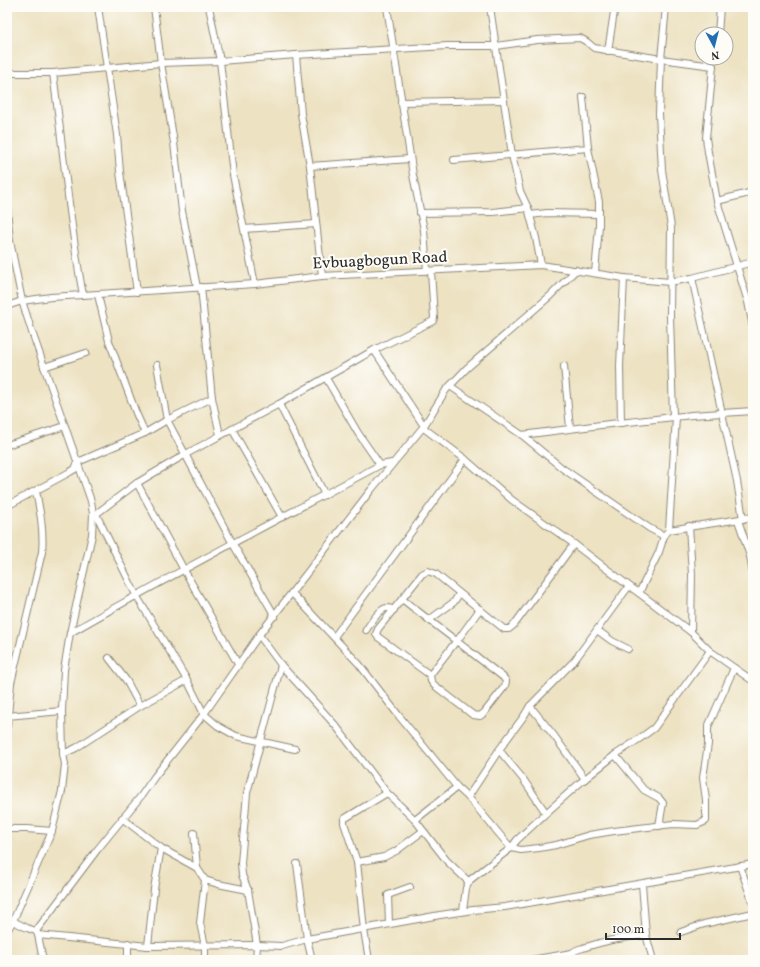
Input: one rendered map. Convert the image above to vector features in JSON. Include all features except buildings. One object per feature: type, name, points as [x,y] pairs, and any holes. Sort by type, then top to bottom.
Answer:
[{"type":"street","points":[[98,7],[108,68],[117,135],[120,172],[137,292]]},
{"type":"street","points":[[154,7],[161,63],[174,143],[182,211],[199,287],[212,398],[220,435]]},
{"type":"street","points":[[209,7],[220,61],[233,175],[255,284]]},
{"type":"street","points":[[7,931],[13,921],[52,831],[62,791],[65,764],[63,754],[62,711],[64,670],[70,633],[92,535],[94,514],[137,483],[186,454],[326,378],[374,350],[433,321],[434,318],[424,230],[410,160],[387,7]]},
{"type":"street","points":[[490,7],[512,155],[520,191],[530,215],[541,265]]},
{"type":"street","points":[[608,51],[614,12],[613,7]]},
{"type":"street","points":[[639,592],[659,552],[666,533],[675,417],[670,282],[671,227],[662,170],[659,114],[661,59],[666,7]]},
{"type":"street","points":[[719,26],[720,7]]},
{"type":"street","points":[[7,72],[53,73],[161,63],[220,61],[447,46],[496,46],[537,40],[580,38],[594,48],[694,63]]},
{"type":"street","points":[[296,55],[301,114],[310,166],[322,276]]},
{"type":"street","points":[[713,66],[706,138],[717,201],[753,327]]},
{"type":"street","points":[[53,73],[75,249],[84,295]]},
{"type":"street","points":[[583,97],[588,148],[599,202],[595,273]]},
{"type":"street","points":[[402,102],[504,100]]},
{"type":"street","points":[[454,160],[588,148]]},
{"type":"street","points":[[310,166],[410,160]]},
{"type":"street","points":[[717,201],[753,192]]},
{"type":"street","points":[[7,208],[9,241],[22,301],[78,462],[94,514],[136,595],[187,680],[204,714],[218,726],[236,736],[262,740],[295,749]]},
{"type":"street","points":[[420,214],[493,212],[528,208]]},
{"type":"street","points":[[530,215],[547,213],[599,214]]},
{"type":"street","points":[[244,229],[316,224]]},
{"type":"street","name":"Evbuagbogun Road","points":[[7,306],[22,301],[51,297],[255,284],[322,276],[541,265],[624,278],[670,282],[692,278],[753,262]]},
{"type":"street","points":[[43,960],[37,932],[97,850],[204,714],[259,636],[392,463],[424,426],[446,390],[467,368],[550,296],[576,270]]},
{"type":"street","points":[[621,423],[620,366],[624,278]]},
{"type":"street","points":[[692,278],[737,481],[740,519],[750,556],[753,574]]},
{"type":"street","points":[[98,294],[109,341],[145,433]]},
{"type":"street","points":[[374,350],[425,429],[465,459],[512,500],[639,592],[690,632],[710,651],[753,681]]},
{"type":"street","points":[[44,367],[86,353]]},
{"type":"street","points":[[157,365],[167,420],[233,544],[275,616]]},
{"type":"street","points":[[564,366],[570,428]]},
{"type":"street","points":[[326,378],[358,433],[380,465]]},
{"type":"street","points":[[450,386],[522,435],[562,468],[649,528],[666,533],[689,526],[753,517]]},
{"type":"street","points":[[7,506],[75,469],[78,462],[145,433],[167,420],[212,398]]},
{"type":"street","points":[[279,404],[325,495]]},
{"type":"street","points":[[522,435],[570,428],[675,417],[753,411]]},
{"type":"street","points":[[7,445],[65,426]]},
{"type":"street","points":[[232,429],[282,517]]},
{"type":"street","points":[[334,637],[465,459]]},
{"type":"street","points":[[70,633],[136,595],[380,465],[392,463]]},
{"type":"street","points":[[137,483],[184,570],[238,664]]},
{"type":"street","points":[[7,726],[11,683],[42,552],[43,540],[36,490]]},
{"type":"street","points":[[689,526],[692,574],[690,632]]},
{"type":"street","points":[[402,599],[503,677],[506,681],[506,686],[484,714],[480,716],[474,714],[434,685],[431,681],[430,675],[378,637],[376,634],[378,629],[394,610],[402,599],[422,574],[428,571],[436,574],[504,629],[509,630],[574,544]]},
{"type":"street","points":[[468,797],[530,706],[574,661],[629,586]]},
{"type":"street","points":[[292,593],[359,664],[457,787],[468,797],[511,848],[521,850],[556,845],[589,835],[614,831],[673,824],[697,825],[706,821],[706,800],[703,778],[708,744],[708,727],[734,668]]},
{"type":"street","points":[[429,620],[454,602],[459,594]]},
{"type":"street","points":[[366,630],[378,614],[385,608],[394,610]]},
{"type":"street","points":[[430,675],[480,609]]},
{"type":"street","points":[[597,630],[612,641],[628,649]]},
{"type":"street","points":[[259,636],[281,665],[336,726],[387,793],[415,820],[447,861],[468,882]]},
{"type":"street","points":[[463,911],[468,882],[511,848],[517,840],[585,779],[615,755],[654,728],[710,651]]},
{"type":"street","points":[[110,658],[126,680],[140,706]]},
{"type":"street","points":[[256,960],[257,945],[248,890],[242,875],[241,863],[247,793],[281,665]]},
{"type":"street","points":[[63,754],[76,748],[140,706],[187,680]]},
{"type":"street","points":[[530,706],[555,737],[585,779]]},
{"type":"street","points":[[7,716],[62,711]]},
{"type":"street","points":[[499,750],[523,779],[546,813]]},
{"type":"street","points":[[615,755],[644,790],[659,798],[663,803],[659,826]]},
{"type":"street","points":[[415,820],[457,787]]},
{"type":"street","points":[[370,960],[364,930],[357,862],[344,819],[387,793]]},
{"type":"street","points":[[122,818],[161,848],[197,868],[205,880],[248,890]]},
{"type":"street","points":[[7,829],[52,831]]},
{"type":"street","points":[[357,862],[384,857],[396,851],[423,831]]},
{"type":"street","points":[[194,833],[197,868]]},
{"type":"street","points":[[148,946],[154,889],[161,848]]},
{"type":"street","points":[[297,864],[307,939],[312,960]]},
{"type":"street","points":[[13,921],[37,932],[148,946],[282,946],[307,939],[364,930],[463,911],[505,907],[753,864]]},
{"type":"street","points":[[740,866],[753,903]]},
{"type":"street","points":[[205,880],[200,923],[205,946],[205,960]]},
{"type":"street","points":[[642,884],[646,935],[654,960]]},
{"type":"street","points":[[389,924],[388,895],[410,887]]},
{"type":"street","points":[[681,932],[704,924],[753,913]]},
{"type":"street","points":[[531,960],[572,957],[575,950],[613,939],[646,935]]},
{"type":"street","points":[[128,943],[128,960]]}]
